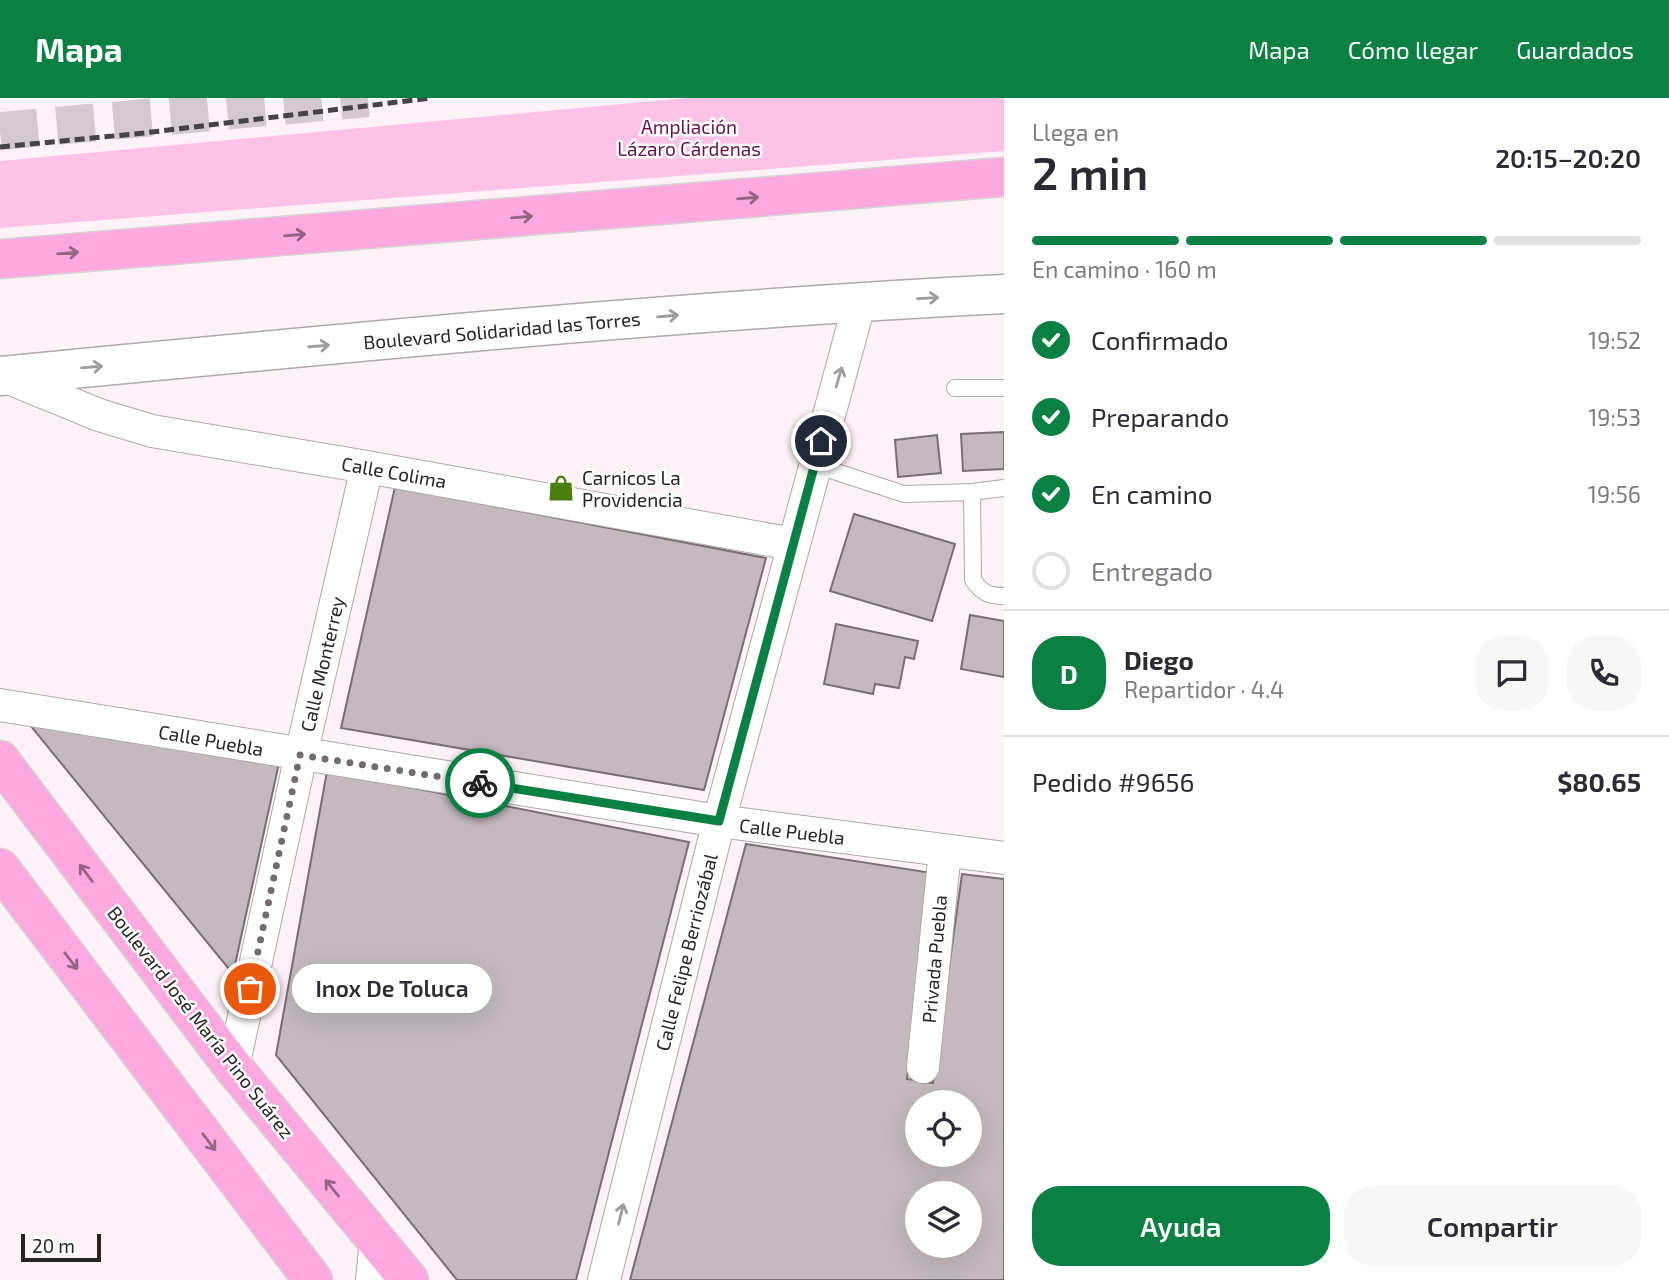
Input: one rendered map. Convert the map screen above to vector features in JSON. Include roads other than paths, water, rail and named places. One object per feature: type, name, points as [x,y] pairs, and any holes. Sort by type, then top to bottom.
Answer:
[{"type":"highway","points":[[0,259],[1004,177]]},
{"type":"highway","name":"Boulevard José María Pino Suárez","points":[[0,760],[233,1067],[409,1280]]},
{"type":"highway","points":[[0,867],[313,1280]]},
{"type":"main road","name":"Boulevard Solidaridad las Torres","points":[[1,376],[479,331],[860,301],[1004,294]]},
{"type":"street","name":"Calle Felipe Berriozábal","points":[[604,1280],[719,821],[860,301]]},
{"type":"street","name":"Calle Colima","points":[[1,376],[99,415],[152,431],[793,544]]},
{"type":"street","name":"Calle Monterrey","points":[[233,1067],[300,755],[367,467]]},
{"type":"street","name":"Calle Puebla","points":[[0,705],[719,821],[1004,858]]},
{"type":"street","name":"Privada Puebla","points":[[923,1067],[945,851]]},
{"type":"street","points":[[372,1280],[376,1240]]},
{"type":"lane","points":[[955,388],[1004,388]]},
{"type":"lane","points":[[815,465],[904,494],[1004,488]]},
{"type":"lane","points":[[972,492],[972,580],[980,590],[990,596],[1004,596]]},
{"type":"tunnel","points":[[0,131],[368,98]]},
{"type":"railway","points":[[0,147],[144,133],[431,98]]},
{"type":"place","name":"Carnicos La Providencia","points":[[561,488]]},
{"type":"place","name":"Inox De Toluca","points":[[250,989]]},
{"type":"park label","name":"Ampliación Lázaro Cárdenas","points":[[689,137]]}]
